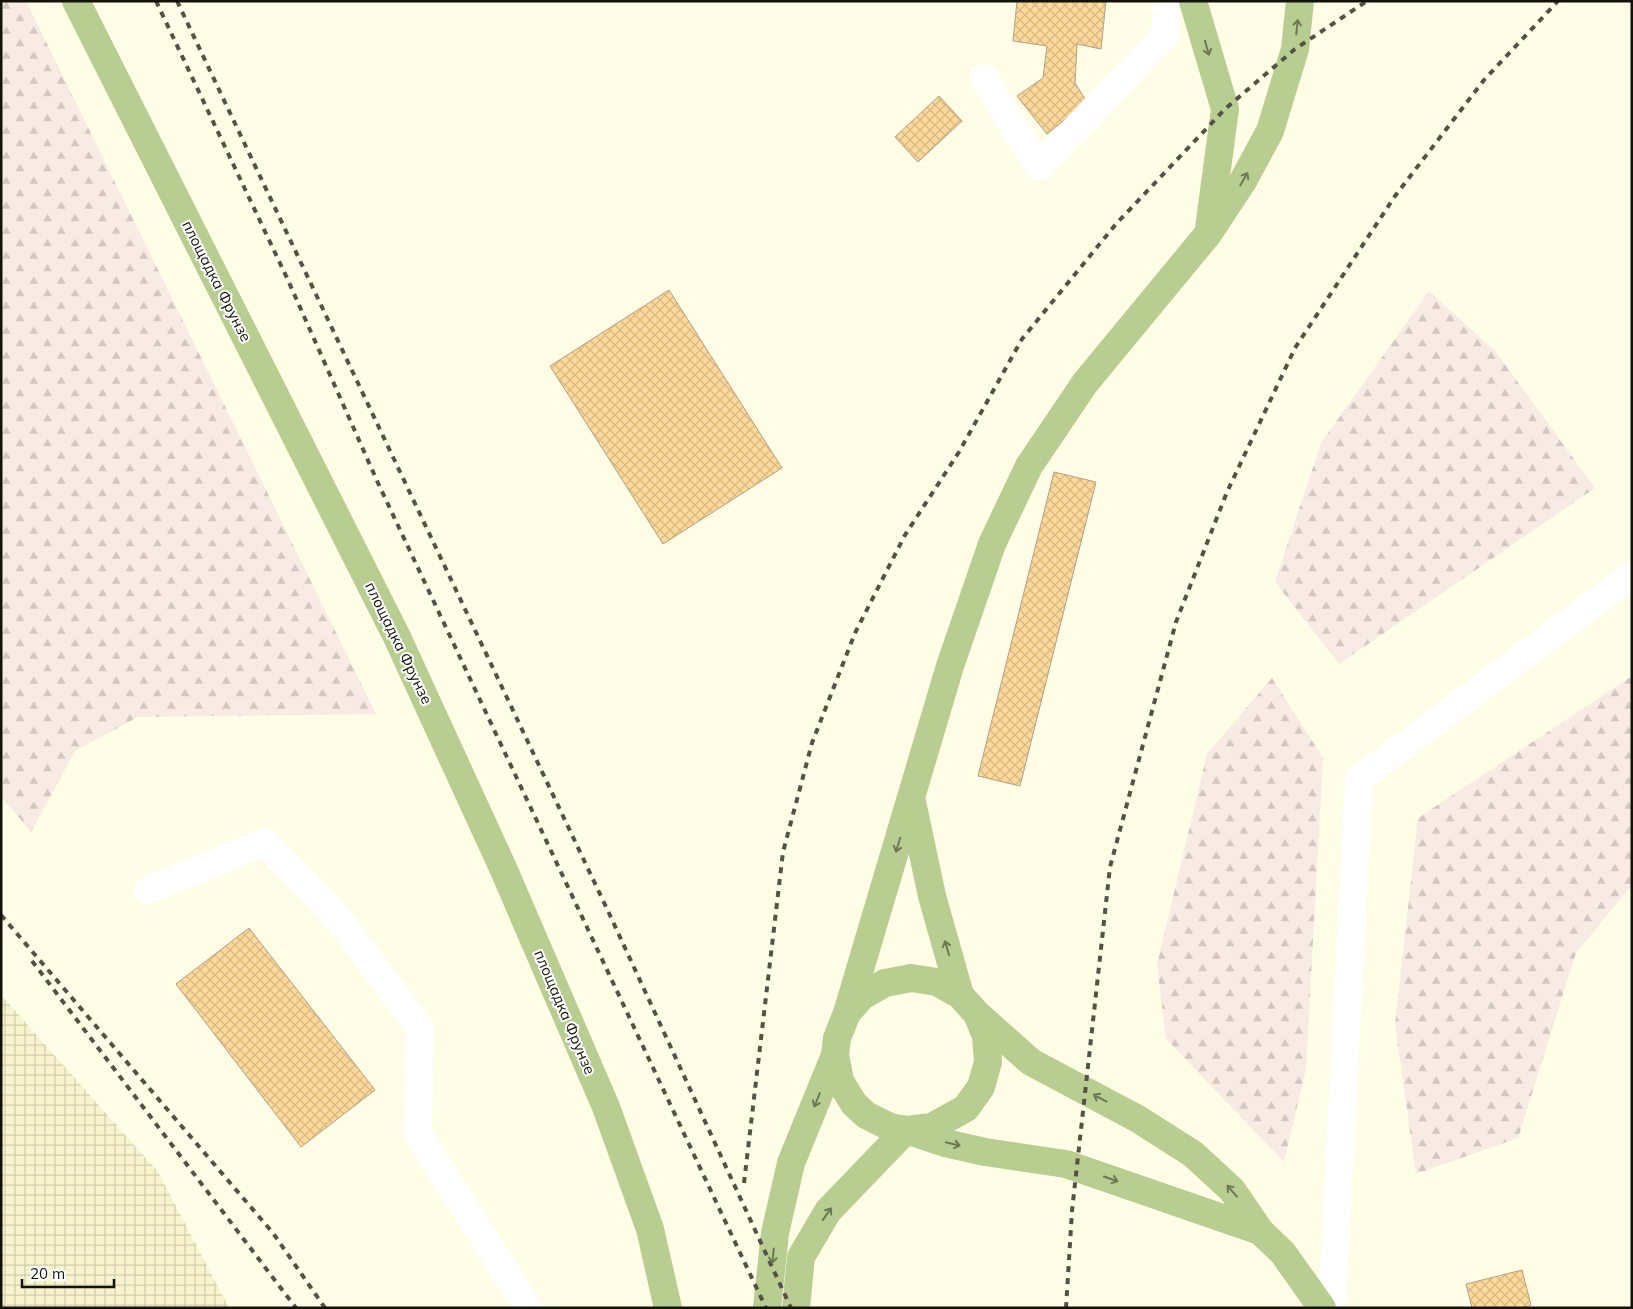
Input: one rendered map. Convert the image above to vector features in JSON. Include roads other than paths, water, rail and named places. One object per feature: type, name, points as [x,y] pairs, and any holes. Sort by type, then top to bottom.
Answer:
[{"type":"main road","name":"площадка Фрунзе","points":[[76,1],[397,637],[499,859],[606,1107],[650,1229],[668,1308]]},
{"type":"main road","points":[[1193,1],[1225,109],[1208,234]]},
{"type":"main road","points":[[1260,1231],[1066,1164],[985,1152],[890,1127],[866,1115],[854,1104],[840,1081],[836,1055],[837,1038],[847,1013],[950,666],[992,544],[1029,466],[1085,383],[1208,234],[1243,181],[1270,132],[1295,49],[1300,1]]},
{"type":"main road","points":[[796,1308],[801,1257],[828,1211],[906,1130],[932,1128],[966,1108],[981,1087],[988,1062],[986,1036],[969,1004],[932,896],[912,798]]},
{"type":"main road","points":[[847,1013],[862,996],[885,983],[912,978],[937,982],[969,1004],[1031,1062],[1138,1119],[1193,1154],[1232,1190],[1260,1231],[1282,1253],[1322,1308]]},
{"type":"main road","points":[[767,1308],[775,1233],[791,1164],[836,1055]]},
{"type":"street","points":[[984,78],[1038,167],[1165,35],[1167,1]]},
{"type":"street","points":[[1332,1308],[1359,779],[1632,575]]},
{"type":"street","points":[[148,890],[265,842],[338,918],[420,1028],[418,1134],[528,1308]]},
{"type":"railway","points":[[156,1],[287,278],[378,483],[766,1308]]},
{"type":"railway","points":[[177,1],[608,911],[791,1308]]},
{"type":"railway","points":[[744,1183],[783,852],[812,743],[855,633],[905,535],[959,452],[1022,339],[1116,224],[1225,109],[1295,49],[1367,1]]},
{"type":"railway","points":[[1066,1308],[1072,1211],[1110,867],[1176,622],[1227,492],[1295,348],[1395,196],[1484,80],[1558,1]]},
{"type":"railway","points":[[1,915],[273,1233],[325,1308]]},
{"type":"railway","points":[[32,961],[296,1308]]}]
